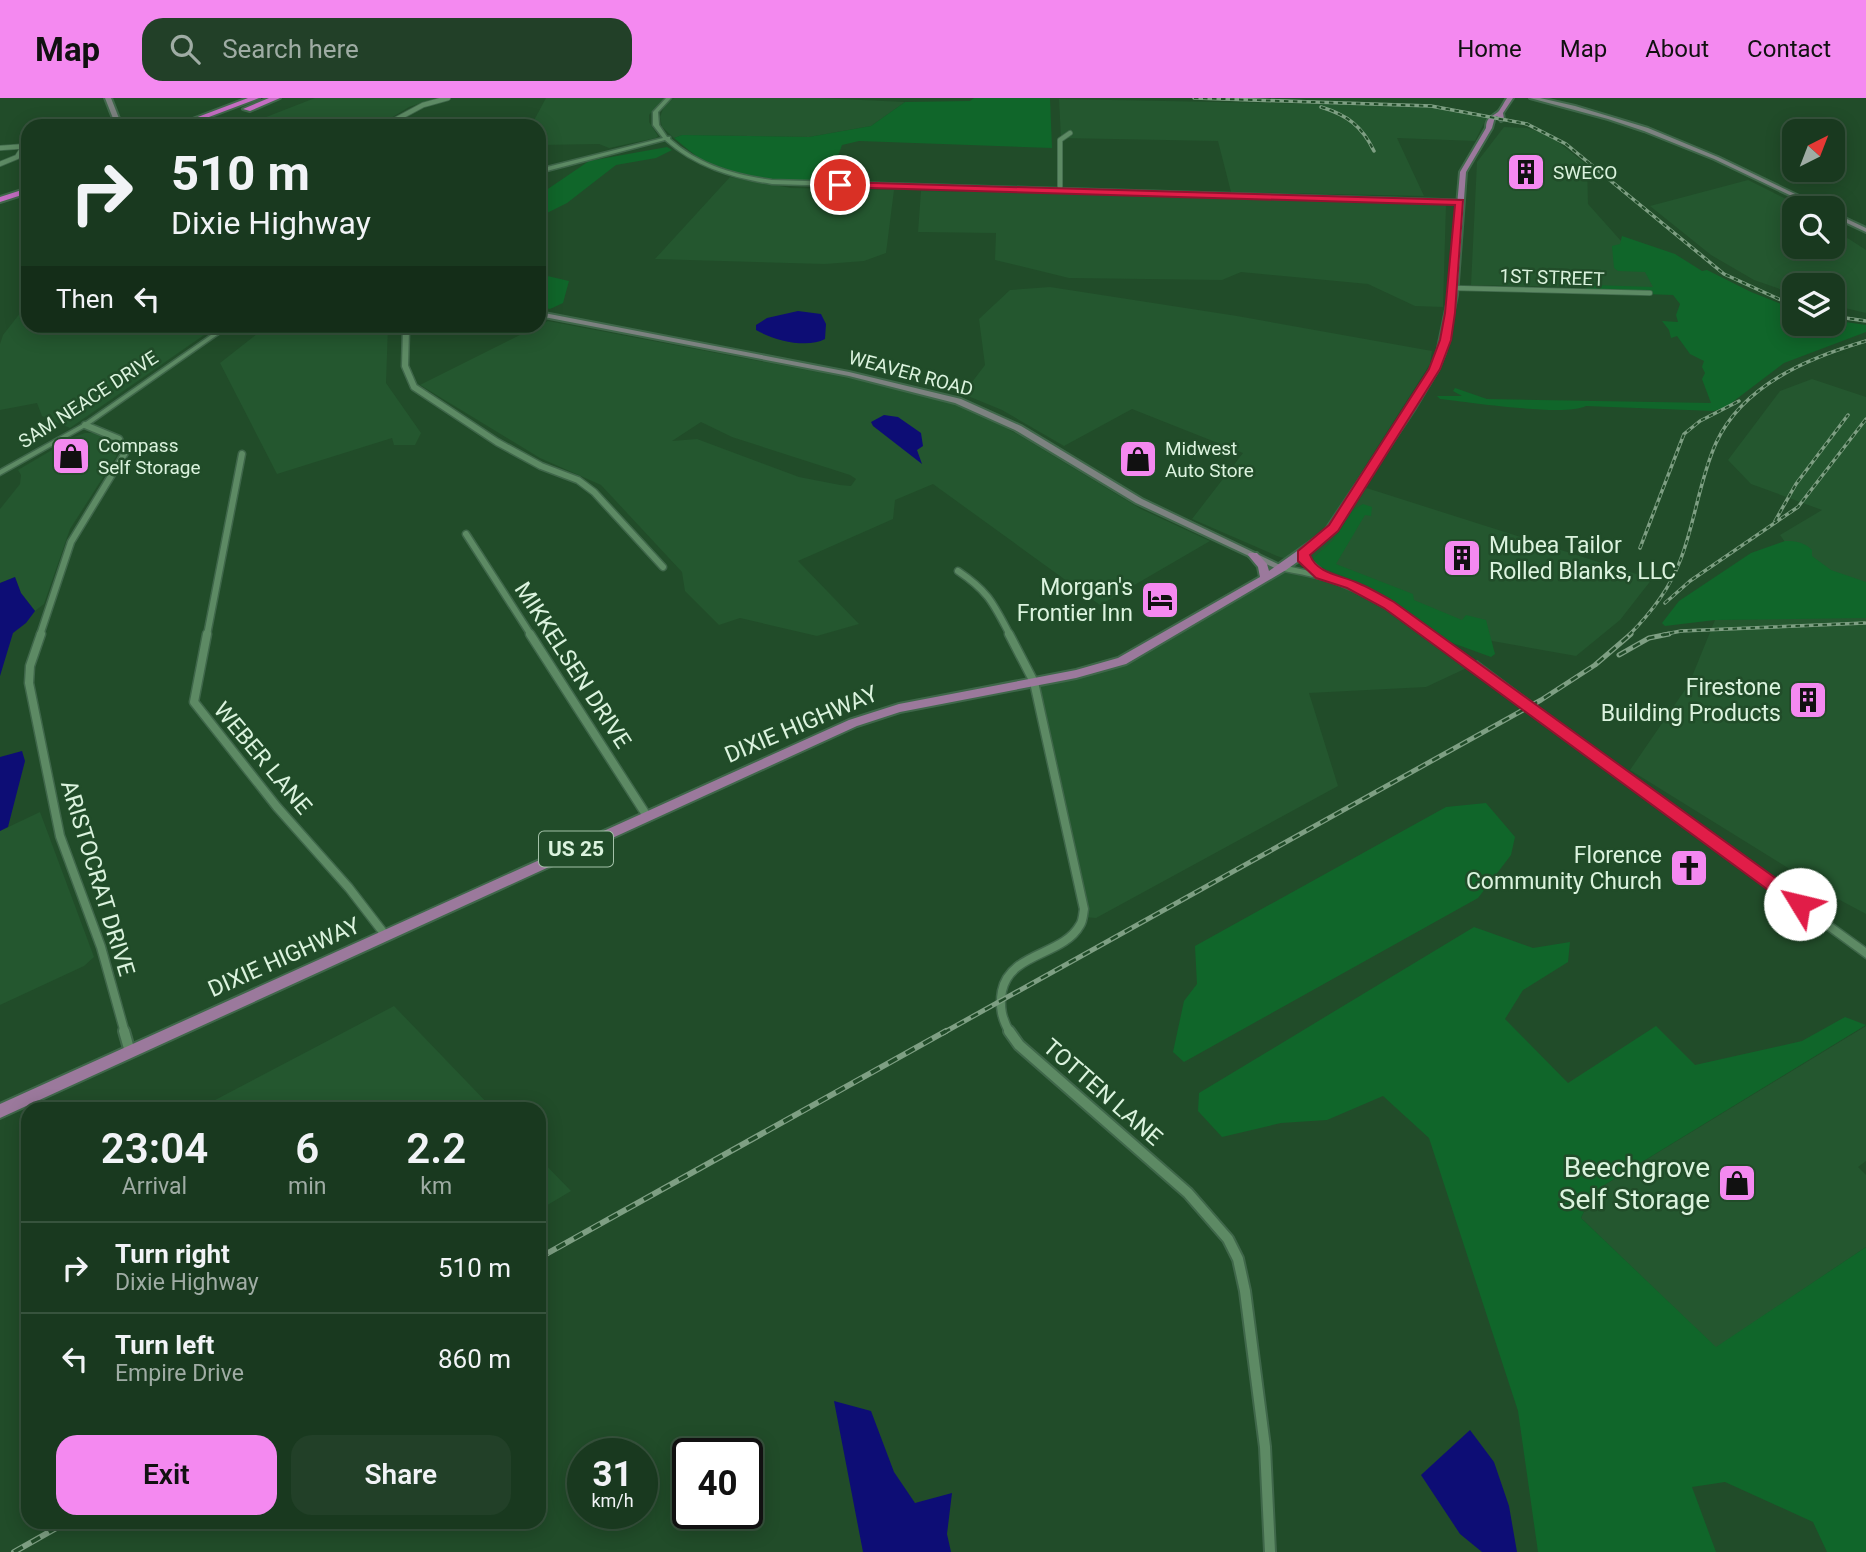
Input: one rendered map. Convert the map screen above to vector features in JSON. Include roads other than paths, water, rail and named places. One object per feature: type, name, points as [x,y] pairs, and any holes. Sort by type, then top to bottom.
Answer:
[{"type":"highway","points":[[197,119],[255,98]]},
{"type":"highway","points":[[219,119],[276,98]]},
{"type":"highway","points":[[0,191],[21,184]]},
{"type":"highway","points":[[0,200],[21,192]]},
{"type":"main road","points":[[108,98],[116,119]]},
{"type":"main road","name":"DIXIE HIGHWAY","points":[[0,1111],[828,733],[877,714],[1086,671],[1122,660],[1303,554],[1334,528],[1434,369],[1445,340],[1453,288],[1463,172],[1489,128],[1501,118],[1500,113],[1510,98]]},
{"type":"main road","points":[[1533,98],[1600,113],[1651,129],[1796,196]]},
{"type":"main road","points":[[1845,220],[1866,230]]},
{"type":"main road","name":"WEAVER ROAD","points":[[546,315],[849,374],[958,401],[1018,428],[1139,501],[1282,568]]},
{"type":"main road","points":[[1303,554],[1305,561],[1321,575]]},
{"type":"main road","points":[[1253,555],[1263,566],[1265,578]]},
{"type":"street","points":[[397,119],[423,105],[448,98]]},
{"type":"street","points":[[669,98],[654,116],[657,128],[668,138],[705,165],[729,174],[772,182],[1460,202]]},
{"type":"street","points":[[1060,190],[1060,138],[1070,134]]},
{"type":"street","points":[[546,169],[668,138]]},
{"type":"street","points":[[0,148],[21,146]]},
{"type":"street","points":[[0,164],[17,157],[21,152]]},
{"type":"street","name":"1ST STREET","points":[[1453,288],[1650,293]]},
{"type":"street","name":"SAM NEACE DRIVE","points":[[0,473],[85,425],[217,333]]},
{"type":"street","points":[[407,333],[406,369],[410,383],[497,442],[541,466],[578,480],[594,492],[663,567]]},
{"type":"street","name":"ARISTOCRAT DRIVE","points":[[85,425],[119,439],[125,453],[71,542],[30,666],[30,692],[60,836],[101,947],[130,1052]]},
{"type":"street","name":"WEBER LANE","points":[[242,454],[194,702],[277,807],[349,888],[386,936]]},
{"type":"street","name":"MIKKELSEN DRIVE","points":[[466,534],[647,816]]},
{"type":"street","points":[[1282,568],[1321,575],[1370,593],[1473,665],[1866,954]]},
{"type":"street","name":"TOTTEN LANE","points":[[958,571],[981,587],[991,598],[1034,682],[1084,917],[1072,936],[1026,960],[1009,975],[1001,992],[1002,1014],[1010,1034],[1031,1056],[1188,1193],[1228,1239],[1238,1259],[1245,1291],[1265,1447],[1270,1552]]},
{"type":"railway","points":[[1194,98],[1431,106],[1527,124],[1566,144],[1724,274],[1782,301]]},
{"type":"railway","points":[[1321,107],[1353,123],[1374,151]]},
{"type":"railway","points":[[1845,318],[1866,321]]},
{"type":"railway","points":[[1629,635],[1659,601],[1676,572],[1710,457],[1728,423],[1743,405],[1779,377],[1800,365],[1866,341]]},
{"type":"railway","points":[[1640,548],[1684,434],[1700,421],[1739,401]]},
{"type":"railway","points":[[1775,521],[1796,484],[1848,415]]},
{"type":"railway","points":[[1665,603],[1690,581],[1798,507],[1866,419]]},
{"type":"railway","points":[[1661,635],[1681,631],[1865,623]]},
{"type":"railway","points":[[943,1033],[1541,700],[1595,665],[1631,634]]},
{"type":"railway","points":[[1619,655],[1649,638],[1669,634]]},
{"type":"railway","points":[[546,1254],[946,1031]]},
{"type":"railway","points":[[14,1552],[55,1529]]},
{"type":"place","name":"SWECO","points":[[1526,172]]},
{"type":"place","name":"Compass Self Storage","points":[[71,456]]},
{"type":"place","name":"Midwest Auto Store","points":[[1138,459]]},
{"type":"place","name":"Mubea Tailor Rolled Blanks, LLC","points":[[1462,558]]},
{"type":"place","name":"Morgan's Frontier Inn","points":[[1160,600]]},
{"type":"place","name":"Firestone Building Products","points":[[1808,700]]},
{"type":"place","name":"Florence Community Church","points":[[1689,868]]},
{"type":"place","name":"Beechgrove Self Storage","points":[[1737,1183]]}]
